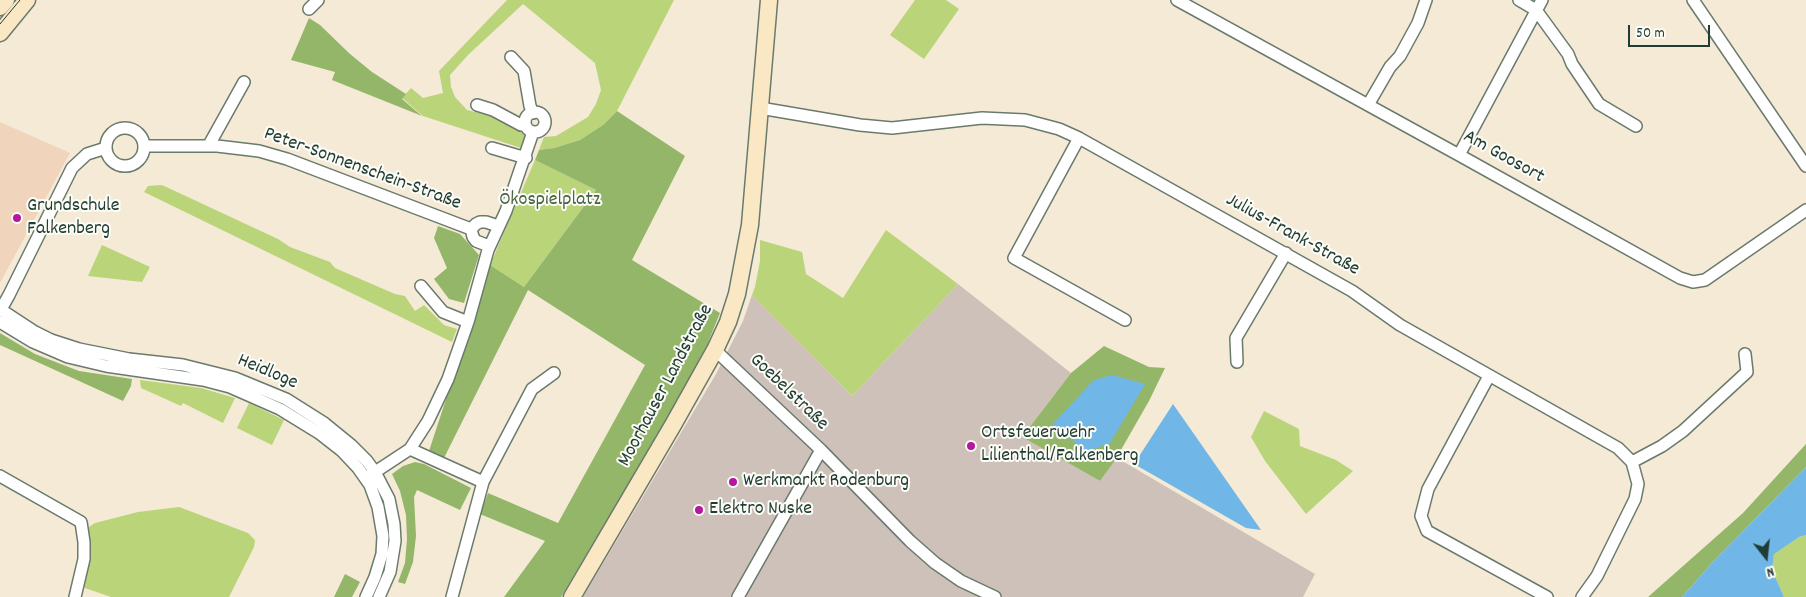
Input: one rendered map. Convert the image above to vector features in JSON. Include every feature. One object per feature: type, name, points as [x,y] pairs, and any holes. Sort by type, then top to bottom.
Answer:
[{"type":"street","points":[[0,7],[6,0]]},
{"type":"street","points":[[0,33],[27,0]]},
{"type":"street","points":[[309,9],[318,0]]},
{"type":"street","name":"Moorhauser Landstraße","points":[[572,597],[715,350],[728,322],[744,264],[750,225],[769,0]]},
{"type":"street","name":"Am Goosort","points":[[1177,0],[1680,278],[1693,282],[1705,280],[1806,210]]},
{"type":"street","points":[[1368,105],[1414,31],[1426,0]]},
{"type":"street","points":[[1519,0],[1539,5],[1572,64],[1599,104],[1636,126]]},
{"type":"street","points":[[1693,0],[1806,166]]},
{"type":"street","points":[[1459,155],[1539,5]]},
{"type":"street","points":[[511,57],[524,71],[530,106],[533,112],[541,114],[545,122],[542,130],[534,132],[528,130],[525,124],[528,116],[533,112]]},
{"type":"street","points":[[209,145],[244,82]]},
{"type":"street","points":[[477,105],[525,124]]},
{"type":"street","name":"Julius-Frank-Straße","points":[[760,108],[860,126],[892,128],[982,118],[1025,120],[1059,129],[1079,138],[1352,290],[1400,326],[1618,448],[1632,462]]},
{"type":"street","points":[[129,128],[138,133],[144,146],[141,157],[137,162],[126,166],[115,163],[110,159],[106,143],[111,134],[120,129],[129,128]]},
{"type":"street","points":[[371,475],[410,449],[428,421],[448,379],[468,322],[489,246],[506,211],[534,132]]},
{"type":"street","points":[[1079,138],[1014,258],[1124,320]]},
{"type":"street","name":"Peter-Sonnenschein-Straße","points":[[144,146],[209,145],[246,149],[287,159],[471,229]]},
{"type":"street","points":[[0,313],[72,168],[86,154],[106,148]]},
{"type":"street","points":[[492,148],[526,158]]},
{"type":"street","points":[[489,246],[476,241],[472,237],[471,229],[480,222],[498,226]]},
{"type":"street","points":[[1236,362],[1236,338],[1286,253]]},
{"type":"street","points":[[421,286],[443,312],[468,322]]},
{"type":"street","name":"Heidloge","points":[[0,313],[32,342],[68,357],[106,366],[203,380],[257,398],[304,422],[319,433],[371,475],[389,499],[395,541],[390,572],[379,597]]},
{"type":"street","name":"Goebelstraße","points":[[715,350],[821,450],[738,597]]},
{"type":"street","points":[[1582,597],[1596,576],[1635,500],[1638,484],[1632,462],[1662,446],[1683,431],[1747,372],[1745,354]]},
{"type":"street","points":[[452,597],[483,482],[532,389],[554,373]]},
{"type":"street","points":[[1489,376],[1428,489],[1421,516],[1427,532],[1547,597]]},
{"type":"street","points":[[410,449],[483,482]]},
{"type":"street","points":[[821,450],[910,541],[935,563],[961,581],[995,597]]},
{"type":"street","name":"Heidloge","points":[[366,597],[379,565],[383,536],[371,475]]},
{"type":"street","points":[[0,476],[81,522],[84,559],[75,597]]},
{"type":"shaded area","name":"Grundschule Falkenberg","points":[[0,122],[70,153],[0,283]]},
{"type":"shaded area","points":[[958,284],[1071,373],[1022,437],[1100,481],[1114,462],[1124,462],[1315,574],[1303,597],[583,597],[716,374],[743,321],[752,295],[852,396]]},
{"type":"green space","points":[[507,0],[674,0],[617,111],[603,125],[580,140],[554,148],[539,150],[544,137],[556,136],[588,117],[596,104],[601,90],[595,63],[523,4],[468,55],[450,75],[451,87],[455,97],[467,110],[492,116],[522,131],[527,139],[524,149],[423,116],[402,98],[411,88],[423,98],[443,93],[439,71]]},
{"type":"green space","points":[[915,0],[946,0],[959,9],[924,59],[890,35]]},
{"type":"green space","points":[[309,18],[320,25],[372,72],[406,94],[402,99],[422,116],[332,80],[335,72],[291,60]]},
{"type":"green space","points":[[617,111],[685,156],[632,260],[720,313],[707,345],[676,404],[561,597],[504,597],[545,541],[480,514],[488,493],[558,523],[645,365],[528,290],[444,458],[429,451],[490,265],[524,287],[596,190],[535,160],[539,150],[554,148],[580,140],[603,125]]},
{"type":"green space","name":"Ökospielplatz","points":[[535,160],[596,190],[524,287],[490,265]]},
{"type":"green space","points":[[162,185],[278,239],[290,247],[330,262],[335,268],[395,294],[405,296],[415,311],[424,305],[444,325],[457,329],[452,342],[144,192],[148,186]]},
{"type":"green space","points":[[438,226],[460,234],[479,255],[464,303],[449,299],[434,279],[447,268],[434,238]]},
{"type":"green space","points":[[886,230],[958,284],[852,396],[752,295],[760,261],[760,240],[802,252],[806,274],[843,298]]},
{"type":"green space","points":[[102,245],[150,267],[142,282],[88,276]]},
{"type":"green space","points":[[0,333],[35,354],[79,371],[132,379],[131,386],[123,401],[0,345]]},
{"type":"green space","points":[[1104,346],[1149,367],[1165,368],[1149,401],[1114,462],[1100,481],[1022,437],[1071,373]]},
{"type":"green space","points":[[140,380],[201,388],[235,398],[223,423],[183,403],[181,406],[141,388]]},
{"type":"green space","points":[[249,403],[284,420],[272,445],[237,428]]},
{"type":"green space","points":[[1264,411],[1299,429],[1300,446],[1336,460],[1353,471],[1306,514],[1265,461],[1251,437]]},
{"type":"green space","points":[[1806,444],[1806,467],[1711,564],[1682,597],[1648,597],[1743,513]]},
{"type":"green space","points":[[415,462],[424,464],[471,488],[460,510],[417,490],[414,497],[416,536],[413,562],[405,584],[398,582],[405,563],[406,515],[400,491],[392,474],[403,466]]},
{"type":"green space","points":[[179,507],[248,533],[255,540],[254,547],[229,597],[111,597],[82,587],[89,556],[89,527],[95,523],[138,512]]},
{"type":"green space","points":[[1806,535],[1806,597],[1784,597],[1772,570],[1774,553],[1799,537]]},
{"type":"green space","points":[[345,574],[360,582],[352,597],[334,597]]},
{"type":"water","points":[[1112,375],[1145,384],[1110,443],[1087,451],[1052,425],[1094,380]]},
{"type":"water","points":[[1173,404],[1261,530],[1246,528],[1134,464]]},
{"type":"water","points":[[1806,467],[1806,535],[1799,537],[1774,554],[1772,570],[1784,597],[1682,597],[1711,564]]},
{"type":"tram line","points":[[0,24],[20,0]]},
{"type":"place","name":"Grundschule Falkenberg","points":[[17,218]]},
{"type":"place","name":"Ortsfeuerwehr Lilienthal/Falkenberg","points":[[971,446]]},
{"type":"place","name":"Werkmarkt Rodenburg","points":[[733,482]]},
{"type":"place","name":"Elektro Nuske","points":[[699,510]]}]
